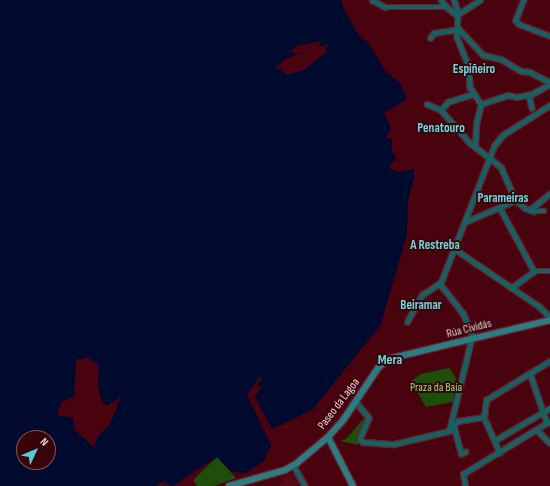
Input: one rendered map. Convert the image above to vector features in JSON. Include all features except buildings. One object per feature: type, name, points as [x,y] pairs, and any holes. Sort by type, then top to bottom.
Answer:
[{"type":"main road","name":"Rúa Cividás","points":[[394,357],[470,341],[549,318]]},
{"type":"main road","name":"Paseo da Lagoa","points":[[229,486],[294,466],[328,437],[357,403],[380,365],[394,357]]},
{"type":"main road","points":[[328,437],[353,486]]},
{"type":"street","points":[[372,0],[384,7],[447,7]]},
{"type":"street","points":[[440,0],[457,15]]},
{"type":"street","points":[[454,0],[459,29],[457,37],[469,67],[470,87],[473,94],[481,104]]},
{"type":"street","points":[[457,15],[480,0]]},
{"type":"street","points":[[524,0],[516,20],[519,24],[550,36]]},
{"type":"street","points":[[430,38],[434,33],[459,29]]},
{"type":"street","points":[[459,29],[483,55],[501,59],[521,72],[530,72],[550,83]]},
{"type":"street","points":[[481,104],[508,95],[517,97],[529,95],[550,83]]},
{"type":"street","points":[[442,110],[448,102],[473,94]]},
{"type":"street","points":[[529,95],[532,108]]},
{"type":"street","points":[[427,104],[442,110],[475,146],[501,167],[516,200],[530,210],[544,210]]},
{"type":"street","points":[[475,146],[476,124],[481,104]]},
{"type":"street","points":[[407,322],[422,295],[441,282],[455,249],[488,157],[503,135],[550,105]]},
{"type":"street","points":[[530,210],[549,194]]},
{"type":"street","points":[[464,222],[516,200]]},
{"type":"street","points":[[500,208],[534,271]]},
{"type":"street","points":[[455,249],[548,312],[549,318]]},
{"type":"street","points":[[511,288],[534,271],[550,271]]},
{"type":"street","points":[[357,403],[369,418],[361,441],[394,444],[449,431],[472,336],[463,314],[441,286],[441,282]]},
{"type":"street","points":[[500,453],[484,417],[486,400],[550,361]]},
{"type":"street","points":[[465,486],[463,474],[538,431],[549,422],[542,413],[530,373]]},
{"type":"street","points":[[494,441],[550,408]]},
{"type":"street","points":[[466,452],[461,454],[453,425],[458,421],[484,417]]},
{"type":"street","points":[[538,431],[550,443]]},
{"type":"street","points":[[294,466],[305,486]]},
{"type":"shaded area","points":[[295,472],[300,483],[295,486],[278,486],[283,481],[281,478]]},
{"type":"green space","name":"Praza da Baía","points":[[449,368],[456,378],[453,402],[426,407],[411,381],[421,374]]},
{"type":"green space","points":[[364,418],[368,423],[358,445],[340,441],[346,439]]},
{"type":"green space","points":[[217,457],[236,478],[214,486],[197,486],[193,480]]},
{"type":"water","points":[[0,0],[342,0],[342,5],[357,33],[370,45],[386,72],[400,83],[407,99],[384,113],[391,128],[385,139],[392,138],[392,153],[395,154],[395,160],[390,164],[391,169],[399,172],[414,169],[414,178],[408,201],[407,235],[380,326],[312,410],[272,429],[255,397],[261,388],[257,384],[262,378],[260,376],[247,395],[271,445],[264,461],[246,473],[232,472],[217,457],[173,486],[163,482],[155,486],[0,486]],"holes":[[[321,41],[319,47],[329,44],[325,49],[328,51],[304,70],[286,75],[281,69],[275,69],[285,59],[307,51],[295,54],[291,51],[297,46]],[[88,357],[99,366],[98,385],[101,399],[106,406],[121,397],[110,424],[97,438],[94,448],[74,429],[73,418],[57,415],[61,402],[74,397],[76,360]]]},
{"type":"district","name":"Espiñeiro","points":[[474,69]]},
{"type":"district","name":"Penatouro","points":[[441,128]]},
{"type":"district","name":"Parameiras","points":[[503,198]]},
{"type":"district","name":"A Restreba","points":[[435,245]]},
{"type":"district","name":"Beiramar","points":[[421,305]]},
{"type":"district","name":"Mera","points":[[390,360]]}]
